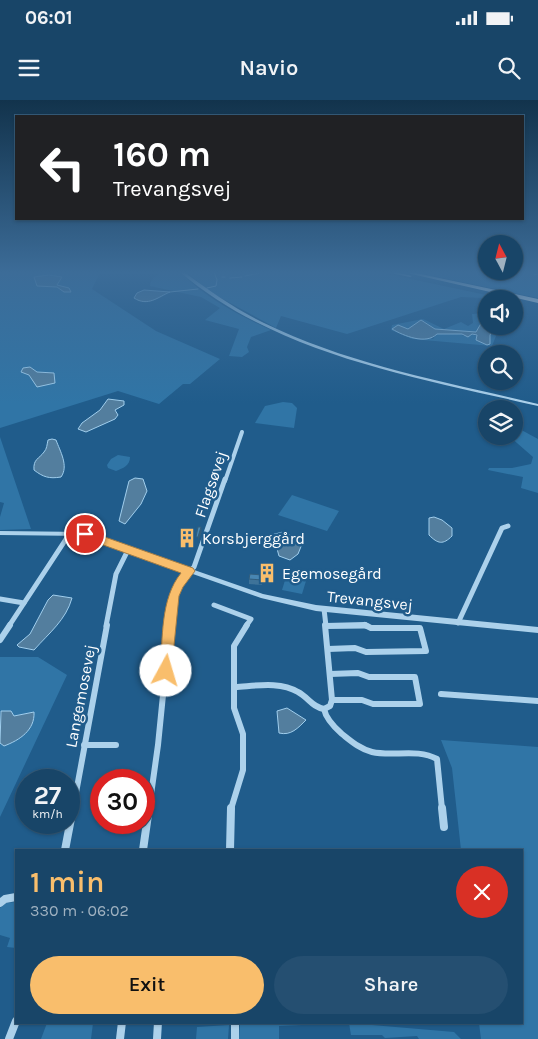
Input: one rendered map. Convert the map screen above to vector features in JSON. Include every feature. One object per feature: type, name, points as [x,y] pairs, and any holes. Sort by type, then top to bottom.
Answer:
[{"type":"street","points":[[249,316],[307,342],[386,367],[538,405]]},
{"type":"street","name":"Flagsøvej","points":[[143,849],[158,745],[173,596],[178,584],[194,567],[242,432]]},
{"type":"street","points":[[458,623],[502,528],[508,526]]},
{"type":"street","name":"Trevangsvej","points":[[0,533],[85,534],[263,596],[324,609],[538,630]]},
{"type":"street","points":[[0,640],[70,533]]},
{"type":"street","name":"Langemosevej","points":[[65,849],[116,574],[128,550]]},
{"type":"street","points":[[0,599],[24,603]]},
{"type":"street","points":[[214,605],[251,619],[234,646],[234,708],[244,734],[243,770],[231,804],[230,849]]},
{"type":"street","points":[[235,687],[284,687],[296,690],[317,708],[324,709],[330,706],[332,700],[324,609]]},
{"type":"street","points":[[326,626],[365,625],[371,628],[420,628],[426,651],[366,652],[355,648],[328,648]]},
{"type":"street","points":[[330,674],[358,673],[369,677],[415,677],[420,704],[373,704],[362,700],[332,700]]},
{"type":"street","points":[[441,694],[538,701]]},
{"type":"street","points":[[324,709],[330,721],[360,748],[383,754],[428,754],[436,757],[444,827]]},
{"type":"street","points":[[84,746],[116,745]]},
{"type":"street","points":[[0,902],[15,896]]},
{"type":"street","points":[[9,1039],[15,1024]]},
{"type":"street","points":[[120,1039],[122,1024]]},
{"type":"street","points":[[157,1039],[158,1024]]},
{"type":"street","points":[[235,1024],[235,1039]]},
{"type":"shaded area","points":[[0,316],[133,316],[156,331],[220,359],[190,384],[183,384],[159,404],[118,391],[0,428]]},
{"type":"shaded area","points":[[210,316],[243,316],[271,330],[251,337],[247,347],[249,352],[242,357],[229,356],[239,329],[205,320]]},
{"type":"shaded area","points":[[254,316],[403,316],[347,334],[281,316],[276,328]]},
{"type":"shaded area","points":[[472,316],[478,316],[478,329],[476,332],[435,329],[424,321],[408,329],[394,326],[433,339],[437,334],[462,334],[463,336],[472,334],[490,343],[490,335],[496,335],[492,345],[412,339],[391,330],[392,325],[423,319],[444,329],[461,322],[468,326],[473,323]]},
{"type":"shaded area","points":[[421,320],[435,329],[476,332],[478,329],[478,335],[490,335],[490,344],[487,345],[476,340],[477,335],[472,334],[468,337],[462,334],[437,334],[427,339],[421,339],[409,337],[392,329],[398,325],[408,329]]},
{"type":"shaded area","points":[[30,367],[37,372],[54,373],[55,383],[37,387],[29,375],[21,372],[23,368]]},
{"type":"shaded area","points":[[108,399],[124,401],[124,405],[115,410],[118,415],[115,419],[86,432],[78,429],[82,423],[100,410]]},
{"type":"shaded area","points":[[283,402],[292,403],[297,408],[294,428],[255,423],[265,406]]},
{"type":"shaded area","points":[[523,431],[538,439],[538,493],[521,488],[523,477],[488,470],[489,468],[512,468],[531,464],[533,457],[519,445],[523,445]]},
{"type":"shaded area","points":[[0,437],[31,529],[0,530],[0,517],[4,503],[0,502]]},
{"type":"shaded area","points":[[48,440],[56,440],[63,458],[64,468],[61,477],[46,477],[34,470],[35,461],[45,451]]},
{"type":"shaded area","points":[[118,455],[130,457],[127,465],[116,471],[108,468],[107,465],[111,459]]},
{"type":"shaded area","points":[[135,478],[143,479],[147,491],[141,504],[125,524],[119,521],[129,481]]},
{"type":"shaded area","points":[[292,495],[339,511],[327,531],[278,515]]},
{"type":"shaded area","points":[[434,517],[442,520],[452,528],[452,536],[446,541],[438,542],[429,535],[429,518]]},
{"type":"shaded area","points":[[283,532],[298,538],[302,544],[298,554],[290,560],[279,556],[276,545],[268,541],[271,535]]},
{"type":"shaded area","points":[[286,577],[306,581],[302,594],[282,590]]},
{"type":"shaded area","points":[[53,595],[72,598],[66,613],[34,650],[19,647],[17,645],[30,634],[48,600]]},
{"type":"shaded area","points":[[0,657],[38,657],[67,675],[23,769],[15,769],[15,785],[0,817],[0,743],[4,746],[23,716],[14,716],[0,712]]},
{"type":"shaded area","points":[[287,708],[306,720],[291,732],[283,734],[279,733],[277,711]]},
{"type":"shaded area","points":[[1,711],[11,711],[14,716],[34,712],[32,724],[25,734],[16,741],[4,746],[0,743]]},
{"type":"shaded area","points":[[441,740],[538,747],[538,1039],[481,1039],[479,1024],[523,1024],[523,849],[461,849],[452,768]]},
{"type":"shaded area","points":[[15,902],[15,948],[7,947],[10,938],[0,935],[0,908],[6,903]]},
{"type":"shaded area","points":[[47,1024],[93,1024],[91,1039],[41,1039]]},
{"type":"shaded area","points":[[240,1024],[326,1024],[279,1026],[279,1039],[239,1039]]},
{"type":"shaded area","points":[[349,1024],[368,1024],[454,1032],[461,1039],[419,1039],[417,1036],[385,1038],[382,1035],[351,1035]]},
{"type":"shaded area","points":[[229,1025],[228,1039],[196,1039],[197,1027]]},
{"type":"building","points":[[185,527],[190,527],[188,536],[183,536]]},
{"type":"building","points":[[198,527],[201,527],[198,537],[196,537]]},
{"type":"building","points":[[265,562],[271,563],[268,576],[263,576],[262,580],[249,579],[250,574],[262,575]]},
{"type":"place","name":"Korsbjerggård","points":[[187,538]]},
{"type":"place","name":"Egemosegård","points":[[267,573]]},
{"type":"route","points":[[85,534],[189,571],[178,584],[173,596],[166,671]]}]
